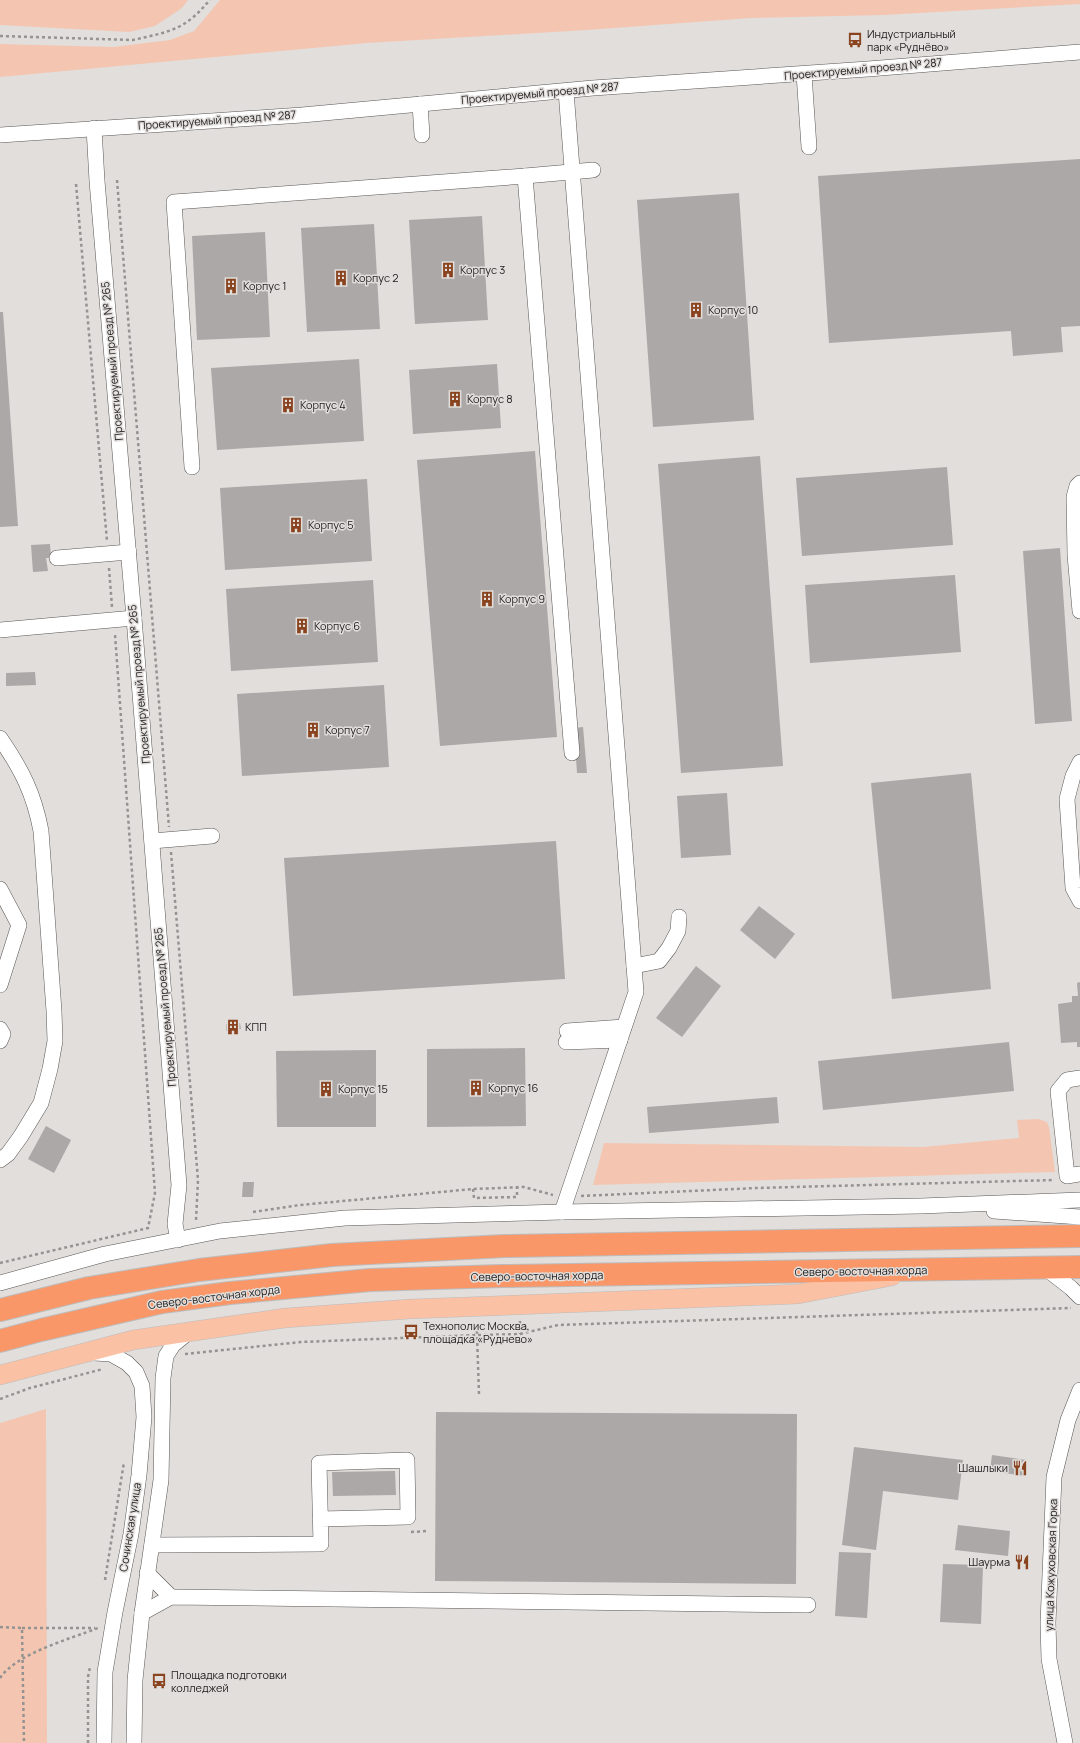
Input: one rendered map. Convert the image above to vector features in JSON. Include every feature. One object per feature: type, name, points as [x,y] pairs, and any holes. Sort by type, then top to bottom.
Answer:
[{"type":"highway","points":[[0,1310],[89,1288],[199,1270],[332,1255],[505,1246],[1080,1236]]},
{"type":"highway","name":"Северо-восточная хорда","points":[[0,1342],[41,1330],[162,1302],[230,1293],[370,1280],[502,1276],[1080,1267]]},
{"type":"main road","points":[[0,1375],[82,1352],[133,1340],[191,1330],[286,1318],[410,1310],[798,1294],[927,1270]]},
{"type":"street","name":"Проектируемый проезд № 287","points":[[0,134],[302,115],[566,91],[1080,52]]},
{"type":"street","points":[[804,74],[809,147]]},
{"type":"street","points":[[562,1212],[636,992],[566,91]]},
{"type":"street","points":[[420,104],[422,135]]},
{"type":"street","name":"Проектируемый проезд № 265","points":[[94,128],[98,194],[134,618],[179,1185],[175,1224],[178,1240]]},
{"type":"street","points":[[192,467],[174,202],[592,170]]},
{"type":"street","points":[[525,176],[572,753]]},
{"type":"street","points":[[1080,484],[1077,486],[1074,497],[1075,555],[1080,611]]},
{"type":"street","points":[[57,558],[128,552]]},
{"type":"street","points":[[0,630],[134,618]]},
{"type":"street","points":[[0,738],[18,764],[29,788],[37,811],[41,831],[55,1041],[50,1069],[41,1103],[21,1136],[8,1154],[0,1160]]},
{"type":"street","points":[[1080,762],[1073,776],[1067,799],[1073,888],[1080,901]]},
{"type":"street","points":[[152,841],[212,836]]},
{"type":"street","points":[[0,889],[19,926],[0,985]]},
{"type":"street","points":[[634,966],[659,961],[670,948],[678,931],[679,917]]},
{"type":"street","points":[[0,1029],[3,1034],[0,1041]]},
{"type":"street","points":[[566,1037],[622,1034]]},
{"type":"street","points":[[1068,1177],[1058,1091],[1067,1080],[1080,1078]]},
{"type":"street","points":[[0,1283],[105,1254],[220,1231],[345,1218],[562,1212],[921,1206],[1080,1200]]},
{"type":"street","points":[[921,1206],[1080,1217]]},
{"type":"street","points":[[1044,1267],[1071,1288],[1077,1303]]},
{"type":"street","points":[[134,1743],[135,1680],[147,1573],[161,1480],[163,1378],[166,1356],[173,1345],[191,1330]]},
{"type":"street","name":"Сочинская улица","points":[[82,1352],[111,1354],[127,1363],[136,1372],[142,1386],[144,1417],[139,1474],[131,1534],[115,1612],[105,1672],[104,1743]]},
{"type":"street","name":"улица Кожуховская Горка","points":[[1065,1743],[1049,1659],[1048,1623],[1054,1477],[1068,1420],[1080,1390]]},
{"type":"street","points":[[152,1544],[321,1544],[320,1519],[320,1463],[407,1460],[408,1517],[320,1519]]},
{"type":"street","points":[[147,1573],[171,1597]]},
{"type":"street","points":[[142,1613],[171,1597],[808,1606]]},
{"type":"path","points":[[0,36],[133,40],[177,28],[192,18],[210,0]]},
{"type":"path","points":[[117,180],[198,1180],[196,1220],[203,1219]]},
{"type":"path","points":[[76,184],[112,609]]},
{"type":"path","points":[[0,1263],[148,1228],[155,1192],[115,635]]},
{"type":"path","points":[[581,1196],[1068,1177]]},
{"type":"path","points":[[248,1212],[300,1205],[473,1189],[524,1187],[556,1196]]},
{"type":"path","points":[[473,1189],[474,1198],[487,1198],[517,1197],[517,1188]]},
{"type":"path","points":[[182,1355],[301,1342],[520,1334],[558,1325],[1077,1303]]},
{"type":"path","points":[[516,1321],[520,1321],[520,1334]]},
{"type":"path","points":[[477,1322],[479,1394]]},
{"type":"path","points":[[0,1399],[30,1388],[105,1368]]},
{"type":"path","points":[[105,1583],[126,1457]]},
{"type":"path","points":[[96,1635],[99,1620]]},
{"type":"path","points":[[0,1627],[98,1628]]},
{"type":"path","points":[[22,1628],[24,1743]]},
{"type":"path","points":[[0,1678],[6,1670],[43,1648],[98,1628]]},
{"type":"path","points":[[88,1743],[88,1677],[91,1663]]},
{"type":"shaded area","points":[[0,0],[188,0],[182,8],[155,26],[129,32],[0,25]]},
{"type":"shaded area","points":[[220,0],[1080,0],[1080,4],[884,15],[751,18],[587,30],[367,43],[0,77],[0,44],[114,47],[170,40],[194,31]]},
{"type":"shaded area","points":[[1039,1119],[1047,1122],[1049,1127],[1055,1172],[593,1185],[604,1143],[923,1147],[1019,1138],[1017,1120]]},
{"type":"shaded area","points":[[46,1409],[47,1743],[0,1743],[0,1423]]},
{"type":"building","points":[[1080,159],[1080,326],[1061,327],[1063,352],[1013,356],[1011,331],[829,343],[818,176]]},
{"type":"building","name":"Корпус 10","points":[[739,193],[754,420],[653,427],[637,200]]},
{"type":"building","name":"Корпус 3","points":[[482,216],[488,320],[415,324],[409,220]]},
{"type":"building","name":"Корпус 2","points":[[374,224],[380,329],[307,332],[301,228]]},
{"type":"building","name":"Корпус 1","points":[[265,232],[270,337],[197,340],[192,236]]},
{"type":"building","points":[[0,312],[3,312],[18,526],[0,527]]},
{"type":"building","name":"Корпус 4","points":[[359,359],[364,441],[217,450],[211,368]]},
{"type":"building","name":"Корпус 8","points":[[497,364],[501,428],[413,434],[409,370]]},
{"type":"building","name":"Корпус 9","points":[[535,451],[557,737],[440,746],[417,460]]},
{"type":"building","points":[[760,456],[783,766],[681,773],[658,464]]},
{"type":"building","points":[[947,467],[953,545],[802,556],[796,478]]},
{"type":"building","name":"Корпус 5","points":[[367,479],[372,561],[225,570],[220,488]]},
{"type":"building","points":[[50,544],[51,558],[46,558],[48,571],[33,572],[31,545]]},
{"type":"building","points":[[1060,548],[1072,721],[1035,724],[1023,551]]},
{"type":"building","points":[[955,575],[961,652],[810,663],[805,585]]},
{"type":"building","name":"Корпус 6","points":[[373,580],[378,662],[231,671],[226,589]]},
{"type":"building","points":[[35,672],[36,685],[6,686],[6,673]]},
{"type":"building","name":"Корпус 7","points":[[384,685],[389,767],[242,776],[237,694]]},
{"type":"building","points":[[583,727],[587,773],[577,773],[574,728]]},
{"type":"building","points":[[971,773],[991,989],[892,999],[871,783]]},
{"type":"building","points":[[727,793],[731,855],[681,858],[677,796]]},
{"type":"building","points":[[556,841],[565,979],[293,996],[284,858]]},
{"type":"building","points":[[759,906],[795,934],[775,959],[740,930]]},
{"type":"building","points":[[696,966],[721,986],[682,1037],[656,1018]]},
{"type":"building","points":[[1080,982],[1080,1047],[1077,1047],[1077,1042],[1061,1043],[1058,1004],[1072,1002],[1072,996],[1078,996],[1077,983]]},
{"type":"building","name":"КПП","points":[[240,1023],[241,1029],[226,1031],[226,1024]]},
{"type":"building","points":[[1009,1042],[1014,1091],[823,1110],[818,1061]]},
{"type":"building","name":"Корпус 16","points":[[525,1048],[526,1126],[427,1127],[427,1049]]},
{"type":"building","name":"Корпус 15","points":[[376,1050],[376,1127],[277,1127],[276,1051]]},
{"type":"building","points":[[777,1097],[779,1123],[649,1133],[647,1107]]},
{"type":"building","points":[[46,1126],[71,1140],[54,1173],[28,1159]]},
{"type":"building","points":[[243,1182],[254,1182],[253,1197],[242,1197]]},
{"type":"building","points":[[436,1412],[797,1414],[796,1584],[435,1581]]},
{"type":"building","points":[[854,1447],[963,1460],[958,1500],[883,1491],[876,1550],[842,1545]]},
{"type":"building","points":[[992,1455],[1027,1460],[1025,1476],[990,1471]]},
{"type":"building","points":[[395,1471],[396,1495],[333,1496],[332,1472]]},
{"type":"building","points":[[958,1525],[1010,1531],[1008,1556],[955,1550]]},
{"type":"building","points":[[839,1552],[871,1553],[867,1618],[835,1616]]},
{"type":"building","points":[[943,1564],[983,1565],[981,1624],[940,1622]]},
{"type":"place","name":"Индустриальный парк «Руднёво»","points":[[855,40]]},
{"type":"place","name":"Корпус 3","points":[[448,270]]},
{"type":"place","name":"Корпус 2","points":[[341,278]]},
{"type":"place","name":"Корпус 1","points":[[231,286]]},
{"type":"place","name":"Корпус 10","points":[[696,310]]},
{"type":"place","name":"Корпус 8","points":[[455,399]]},
{"type":"place","name":"Корпус 4","points":[[288,405]]},
{"type":"place","name":"Корпус 5","points":[[296,525]]},
{"type":"place","name":"Корпус 9","points":[[487,599]]},
{"type":"place","name":"Корпус 6","points":[[302,626]]},
{"type":"place","name":"Корпус 7","points":[[313,730]]},
{"type":"place","name":"КПП","points":[[233,1027]]},
{"type":"place","name":"Корпус 16","points":[[476,1088]]},
{"type":"place","name":"Корпус 15","points":[[326,1089]]},
{"type":"place","name":"Технополис Москва, площадка «Руднево»","points":[[411,1332]]},
{"type":"place","name":"Шашлыки","points":[[1020,1468]]},
{"type":"place","name":"Шаурма","points":[[1022,1562]]},
{"type":"place","name":"Площадка подготовки колледжей","points":[[159,1681]]}]
